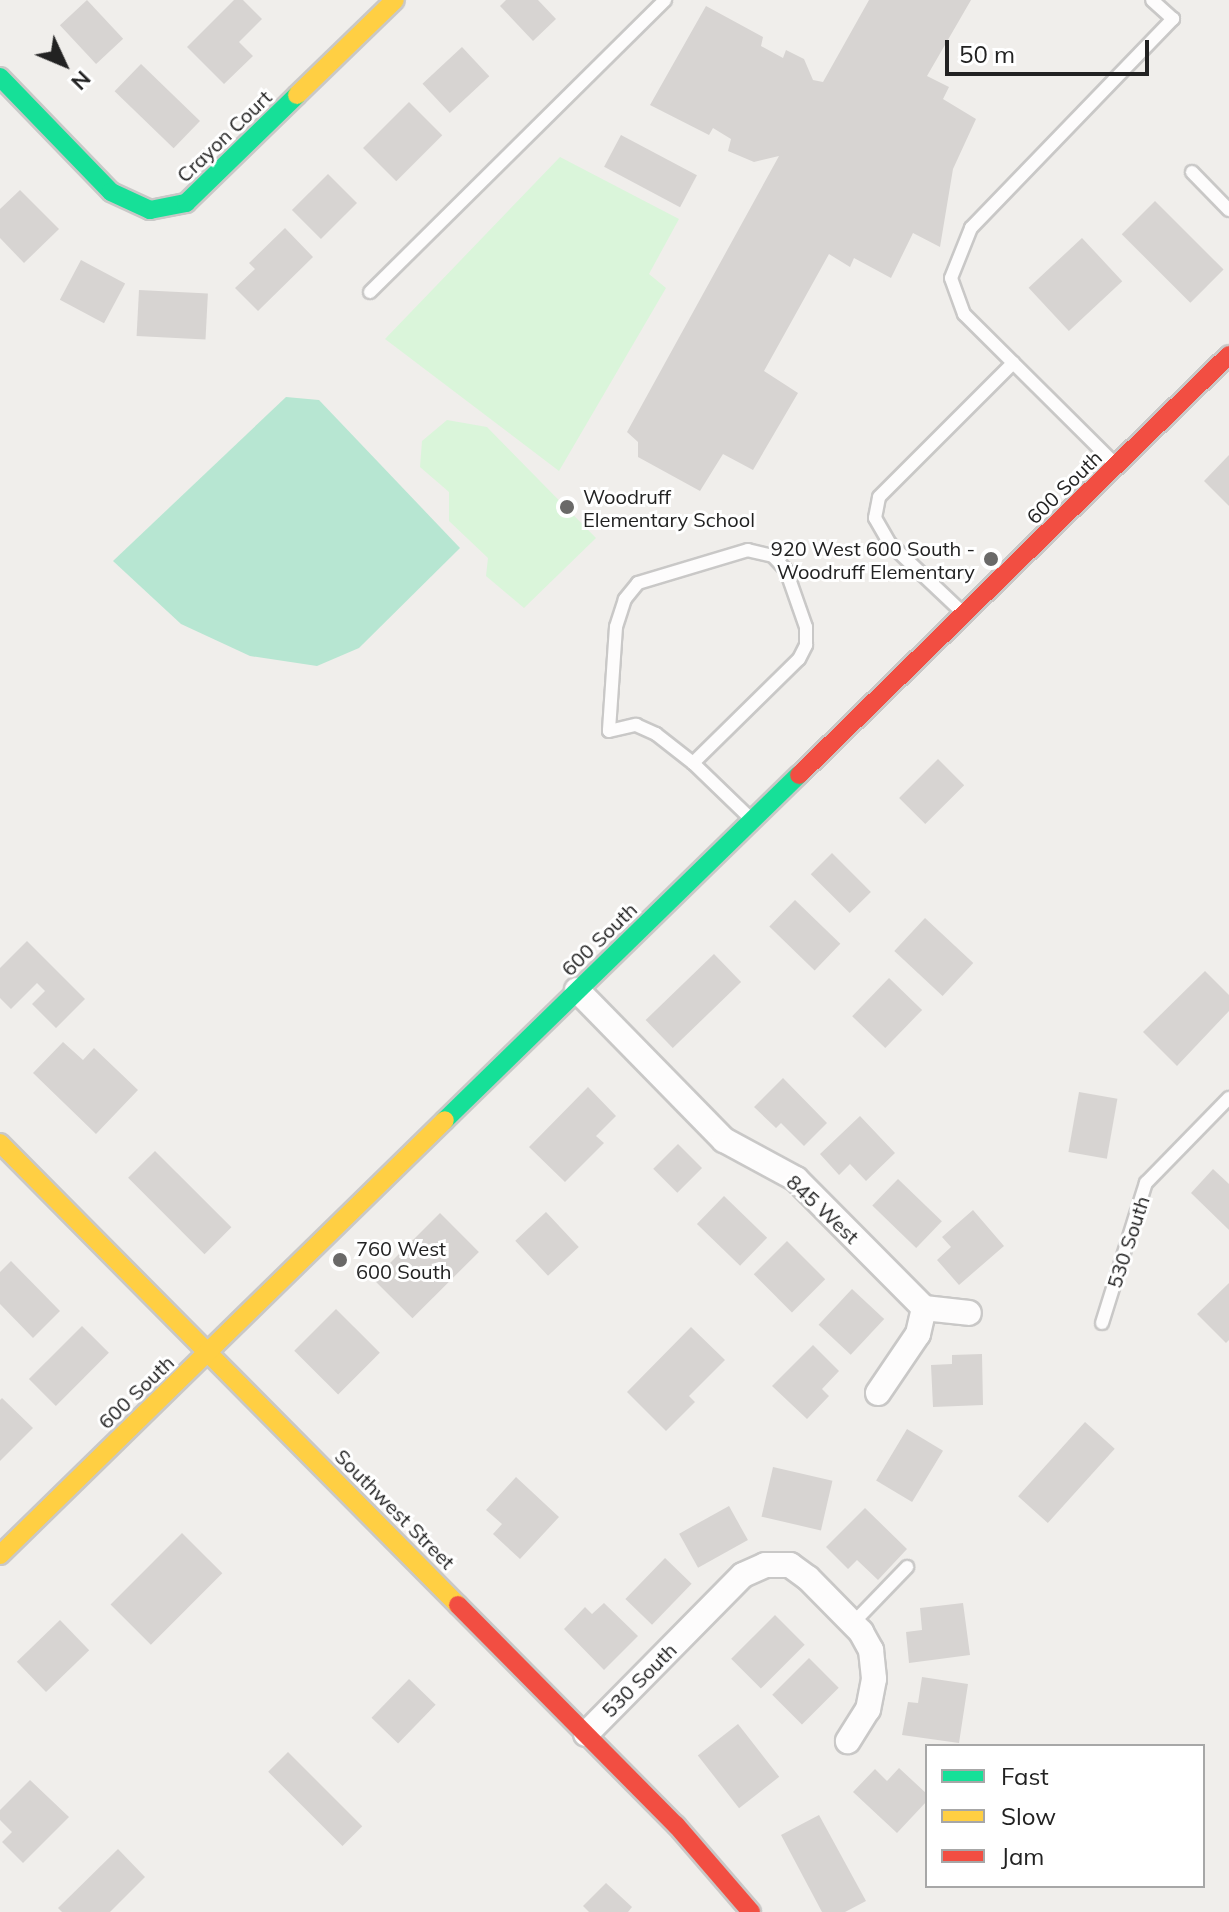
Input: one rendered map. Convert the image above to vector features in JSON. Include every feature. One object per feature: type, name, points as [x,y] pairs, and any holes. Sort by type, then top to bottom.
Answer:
[{"type":"street","name":"Crayon Court","points":[[0,77],[111,192],[150,210],[186,203],[395,0]]},
{"type":"street","name":"600 South","points":[[0,1555],[1229,355]]},
{"type":"street","name":"845 West","points":[[577,990],[724,1140],[796,1179],[924,1308]]},
{"type":"street","name":"Southwest Street","points":[[0,1143],[676,1825],[751,1912]]},
{"type":"street","points":[[878,1393],[918,1334],[924,1308],[969,1313]]},
{"type":"street","name":"530 South","points":[[586,1734],[743,1575],[765,1565],[790,1565],[808,1578],[853,1623]]},
{"type":"street","points":[[848,1741],[868,1709],[874,1679],[871,1650],[853,1623]]},
{"type":"lane","points":[[370,292],[665,0]]},
{"type":"lane","points":[[1117,466],[964,314],[951,278],[971,228],[1173,19],[1152,0]]},
{"type":"lane","points":[[1192,172],[1229,210]]},
{"type":"lane","points":[[964,614],[890,544],[875,518],[879,497],[1013,363]]},
{"type":"lane","points":[[693,763],[799,659],[806,645],[806,627],[786,570],[773,556],[748,550],[638,583],[625,599],[616,627],[609,731],[636,725],[656,734],[693,763],[752,820]]},
{"type":"lane","name":"530 South","points":[[1102,1323],[1146,1183],[1229,1098]]},
{"type":"lane","points":[[853,1623],[907,1567]]},
{"type":"green space","points":[[560,157],[679,219],[649,274],[666,288],[559,471],[385,339]]},
{"type":"green space","points":[[286,397],[319,400],[460,548],[359,648],[317,666],[250,656],[181,624],[113,561]]},
{"type":"green space","points":[[447,420],[487,427],[596,538],[524,608],[486,576],[488,558],[449,521],[449,492],[420,467],[422,441]]},
{"type":"building","points":[[87,0],[123,39],[96,64],[60,25]]},
{"type":"building","points":[[234,0],[243,0],[262,19],[239,42],[253,56],[224,84],[187,47]]},
{"type":"building","points":[[506,0],[538,0],[556,19],[533,41],[500,6]]},
{"type":"building","name":"Woodruff Elementary School","points":[[869,0],[971,0],[927,76],[949,87],[943,99],[976,119],[953,169],[940,247],[913,233],[891,278],[854,258],[850,267],[829,254],[764,371],[798,393],[753,470],[723,454],[700,491],[638,457],[638,442],[627,432],[779,156],[754,162],[728,151],[731,139],[713,128],[709,135],[650,105],[706,6],[763,37],[761,46],[783,58],[786,50],[804,59],[813,80],[823,82]]},
{"type":"building","points":[[462,47],[489,76],[450,113],[423,84]]},
{"type":"building","points":[[141,64],[200,121],[174,148],[115,91]]},
{"type":"building","points":[[409,102],[442,135],[396,181],[363,148]]},
{"type":"building","points":[[621,135],[697,175],[680,207],[604,167]]},
{"type":"building","points":[[328,174],[357,203],[321,239],[292,210]]},
{"type":"building","points":[[20,190],[59,229],[24,263],[0,238],[0,209]]},
{"type":"building","points":[[1155,201],[1224,270],[1190,303],[1122,234]]},
{"type":"building","points":[[285,228],[313,257],[258,311],[235,288],[255,269],[249,263]]},
{"type":"building","points":[[1082,238],[1122,281],[1069,331],[1029,288]]},
{"type":"building","points":[[81,260],[125,283],[104,323],[60,300]]},
{"type":"building","points":[[139,290],[208,294],[205,340],[137,336]]},
{"type":"building","points":[[1229,455],[1229,506],[1204,481]]},
{"type":"building","points":[[938,759],[964,785],[925,824],[899,798]]},
{"type":"building","points":[[832,853],[871,892],[850,913],[811,874]]},
{"type":"building","points":[[795,900],[840,944],[815,970],[769,927]]},
{"type":"building","points":[[925,918],[973,963],[943,996],[894,951]]},
{"type":"building","points":[[27,941],[85,999],[56,1028],[32,1004],[45,991],[37,983],[11,1009],[0,998],[0,968]]},
{"type":"building","points":[[714,954],[741,982],[673,1048],[646,1020]]},
{"type":"building","points":[[1205,971],[1229,995],[1229,1011],[1177,1066],[1143,1032]]},
{"type":"building","points":[[889,978],[922,1010],[885,1048],[852,1016]]},
{"type":"building","points":[[63,1042],[83,1060],[94,1048],[138,1090],[96,1134],[33,1073]]},
{"type":"building","points":[[783,1078],[827,1123],[804,1146],[781,1123],[776,1128],[754,1107]]},
{"type":"building","points":[[588,1087],[616,1116],[596,1136],[604,1143],[565,1182],[529,1147]]},
{"type":"building","points":[[1079,1092],[1117,1099],[1107,1159],[1068,1152]]},
{"type":"building","points":[[860,1116],[895,1153],[866,1181],[850,1164],[839,1175],[820,1154]]},
{"type":"building","points":[[678,1144],[702,1168],[677,1193],[653,1169]]},
{"type":"building","points":[[155,1151],[231,1227],[204,1254],[128,1178]]},
{"type":"building","points":[[1213,1169],[1229,1184],[1229,1230],[1191,1193]]},
{"type":"building","points":[[898,1179],[942,1221],[916,1248],[872,1206]]},
{"type":"building","points":[[724,1196],[767,1238],[740,1266],[697,1224]]},
{"type":"building","points":[[973,1210],[1004,1246],[959,1285],[937,1260],[951,1247],[942,1237]]},
{"type":"building","points":[[546,1212],[579,1247],[548,1276],[515,1241]]},
{"type":"building","points":[[440,1213],[479,1252],[412,1318],[374,1279]]},
{"type":"building","points":[[787,1241],[825,1279],[792,1312],[754,1274]]},
{"type":"building","points":[[11,1261],[60,1311],[33,1338],[0,1304],[0,1272]]},
{"type":"building","points":[[1229,1283],[1229,1340],[1226,1343],[1197,1314]]},
{"type":"building","points":[[852,1289],[884,1319],[851,1355],[819,1325]]},
{"type":"building","points":[[336,1309],[380,1353],[338,1395],[294,1351]]},
{"type":"building","points":[[82,1326],[109,1353],[56,1406],[29,1379]]},
{"type":"building","points":[[691,1327],[725,1360],[689,1396],[695,1402],[666,1431],[627,1392]]},
{"type":"building","points":[[813,1345],[839,1371],[822,1389],[829,1396],[807,1419],[772,1386]]},
{"type":"building","points":[[982,1354],[983,1405],[933,1407],[931,1365],[952,1364],[952,1355]]},
{"type":"building","points":[[2,1398],[33,1428],[0,1461],[0,1400]]},
{"type":"building","points":[[1085,1422],[1115,1449],[1048,1523],[1018,1496]]},
{"type":"building","points":[[907,1429],[943,1451],[912,1502],[876,1480]]},
{"type":"building","points":[[773,1467],[832,1481],[821,1530],[762,1517]]},
{"type":"building","points":[[516,1477],[559,1517],[520,1559],[493,1534],[502,1524],[486,1510]]},
{"type":"building","points":[[729,1506],[748,1540],[698,1568],[679,1534]]},
{"type":"building","points":[[865,1508],[907,1549],[878,1580],[857,1560],[848,1569],[826,1547]]},
{"type":"building","points":[[182,1533],[222,1573],[151,1645],[111,1604]]},
{"type":"building","points":[[665,1558],[692,1584],[652,1625],[625,1599]]},
{"type":"building","points":[[604,1603],[638,1636],[604,1670],[564,1629],[585,1607],[592,1614]]},
{"type":"building","points":[[963,1603],[970,1655],[909,1663],[906,1632],[922,1630],[920,1608]]},
{"type":"building","points":[[775,1615],[805,1645],[761,1689],[731,1659]]},
{"type":"building","points":[[60,1620],[89,1650],[46,1692],[17,1662]]},
{"type":"building","points":[[809,1658],[839,1688],[802,1724],[772,1695]]},
{"type":"building","points":[[922,1677],[968,1684],[959,1743],[902,1735],[908,1702],[918,1703]]},
{"type":"building","points":[[409,1679],[436,1705],[398,1744],[371,1718]]},
{"type":"building","points":[[738,1724],[779,1777],[739,1808],[698,1755]]},
{"type":"building","points":[[288,1752],[362,1826],[342,1846],[268,1772]]},
{"type":"building","points":[[899,1768],[925,1792],[925,1803],[897,1833],[853,1792],[875,1769],[887,1781]]},
{"type":"building","points":[[30,1780],[69,1817],[23,1863],[2,1842],[12,1832],[0,1820],[0,1810]]},
{"type":"building","points":[[819,1815],[866,1901],[845,1912],[822,1912],[781,1835]]},
{"type":"building","points":[[118,1849],[145,1877],[110,1912],[62,1912],[58,1908]]},
{"type":"building","points":[[606,1883],[632,1907],[628,1912],[589,1912],[583,1906]]},
{"type":"traffic: fast","points":[[0,77],[111,192],[150,210],[186,203],[297,95]]},
{"type":"traffic: fast","points":[[445,1120],[799,775]]},
{"type":"traffic: slow","points":[[297,95],[395,0]]},
{"type":"traffic: slow","points":[[0,1555],[445,1120]]},
{"type":"traffic: slow","points":[[0,1143],[458,1605]]},
{"type":"traffic: jam","points":[[799,775],[1229,355]]},
{"type":"traffic: jam","points":[[458,1605],[676,1825],[751,1912]]},
{"type":"place","name":"Woodruff Elementary School","points":[[567,507]]},
{"type":"place","name":"920 West 600 South - Woodruff Elementary","points":[[991,559]]},
{"type":"place","name":"760 West 600 South","points":[[340,1260]]}]
